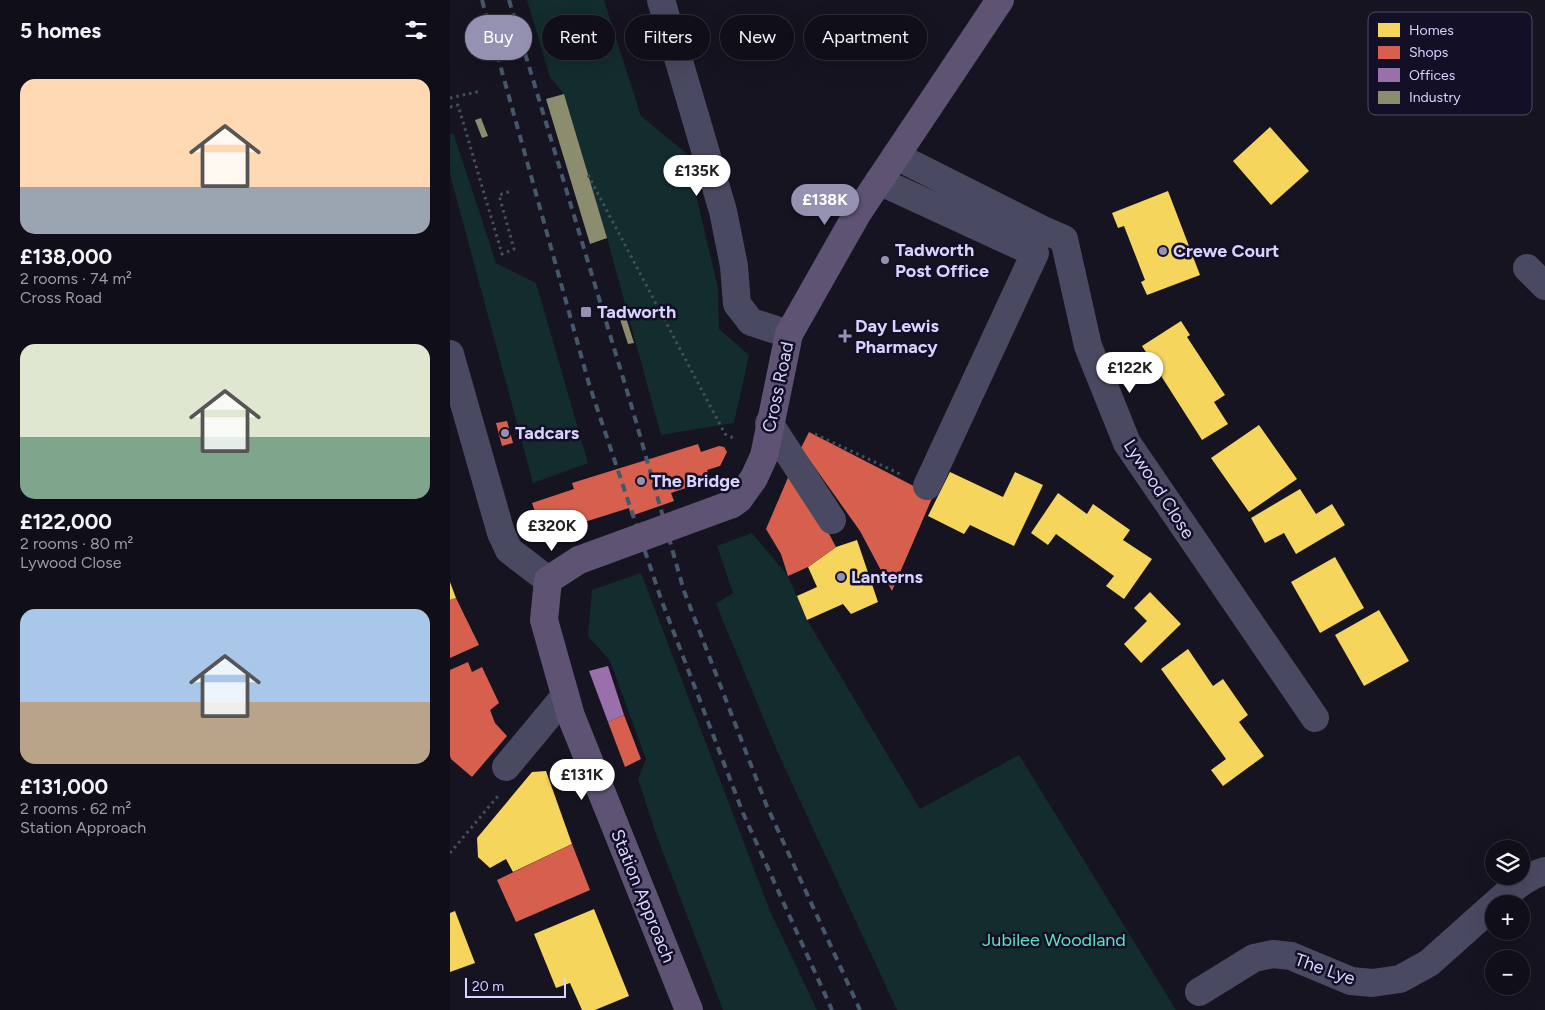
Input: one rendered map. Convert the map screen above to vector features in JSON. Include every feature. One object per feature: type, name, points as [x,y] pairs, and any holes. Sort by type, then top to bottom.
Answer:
[{"type":"main road","name":"Cross Road","points":[[548,580],[579,560],[732,504],[739,499],[754,478],[764,456],[769,423],[789,334],[856,214],[1000,0]]},
{"type":"main road","name":"Station Approach","points":[[548,580],[544,620],[571,716],[689,1010]]},
{"type":"street","points":[[661,0],[723,211],[734,266],[737,304],[751,322],[789,334]]},
{"type":"street","name":"Lywood Close","points":[[896,156],[1041,230],[1064,239],[1088,346],[1127,442],[1315,718]]},
{"type":"street","points":[[879,181],[1035,253],[926,486]]},
{"type":"street","points":[[450,354],[455,395],[501,533],[509,550],[548,580]]},
{"type":"street","points":[[769,423],[832,520]]},
{"type":"street","points":[[506,767],[565,696]]},
{"type":"street","name":"The Lye","points":[[1505,895],[1514,887],[1545,871]]},
{"type":"street","name":"The Lye","points":[[1199,992],[1254,958],[1273,954],[1291,956],[1351,981],[1372,983],[1400,979],[1429,963],[1485,912]]},
{"type":"path","points":[[450,98],[481,91]]},
{"type":"path","points":[[450,107],[458,106],[502,254],[514,249],[499,195],[511,191]]},
{"type":"path","points":[[588,175],[725,434],[764,456]]},
{"type":"path","points":[[814,434],[892,470]]},
{"type":"green space","points":[[527,0],[604,0],[609,15],[542,15],[542,50]]},
{"type":"green space","points":[[615,34],[641,116],[686,153],[718,288],[719,329],[749,355],[734,423],[661,435],[607,238],[564,94],[550,77],[545,60],[615,60]]},
{"type":"green space","points":[[450,133],[454,135],[496,263],[536,283],[588,463],[533,483],[450,174]]},
{"type":"green space","name":"Jubilee Woodland","points":[[752,533],[788,576],[807,620],[920,809],[1019,755],[1176,1010],[897,1010],[778,753],[716,604],[733,593],[717,546]]},
{"type":"green space","points":[[641,573],[770,911],[817,1010],[723,1010],[656,834],[638,779],[646,759],[610,661],[588,636],[592,590]]},
{"type":"building: Homes","points":[[1270,127],[1309,171],[1271,205],[1233,161]]},
{"type":"building: Homes","name":"Crewe Court","points":[[1168,191],[1200,275],[1147,295],[1141,282],[1145,280],[1124,226],[1118,228],[1112,213]]},
{"type":"building: Homes","points":[[1181,321],[1190,335],[1187,337],[1225,395],[1214,402],[1228,424],[1202,440],[1142,346]]},
{"type":"building: Homes","points":[[1259,425],[1297,479],[1249,512],[1211,458]]},
{"type":"building: Homes","points":[[950,472],[1003,497],[1015,472],[1043,485],[1014,546],[970,525],[964,534],[928,516]]},
{"type":"building: Homes","points":[[1300,489],[1316,514],[1332,504],[1345,525],[1296,554],[1284,533],[1265,543],[1251,518]]},
{"type":"building: Homes","points":[[1058,493],[1087,514],[1093,504],[1130,530],[1123,540],[1152,559],[1124,599],[1106,586],[1114,576],[1056,534],[1048,545],[1031,533]]},
{"type":"building: Homes","name":"Lanterns","points":[[857,540],[878,602],[851,614],[843,604],[807,620],[797,596],[817,587],[808,567],[836,547]]},
{"type":"building: Homes","points":[[1335,557],[1364,608],[1320,633],[1291,582]]},
{"type":"building: Homes","points":[[450,582],[456,598],[450,600]]},
{"type":"building: Homes","points":[[1150,592],[1181,624],[1141,663],[1124,644],[1147,621],[1134,608]]},
{"type":"building: Homes","points":[[1379,610],[1409,661],[1364,686],[1335,635]]},
{"type":"building: Homes","points":[[1188,649],[1213,686],[1223,679],[1248,715],[1239,722],[1264,756],[1223,786],[1211,770],[1226,759],[1161,669]]},
{"type":"building: Homes","points":[[546,771],[572,844],[513,872],[506,859],[490,868],[478,857],[477,838],[532,772]]},
{"type":"building: Homes","points":[[594,909],[629,996],[595,1010],[582,1010],[570,983],[556,988],[534,934]]},
{"type":"building: Homes","points":[[455,911],[475,963],[450,972],[450,913]]},
{"type":"building: Shops","name":"Tadcars","points":[[507,421],[513,443],[502,446],[496,423]]},
{"type":"building: Shops","points":[[809,432],[933,496],[892,591],[860,531],[801,448]]},
{"type":"building: Shops","name":"The Bridge","points":[[698,444],[701,452],[719,446],[724,447],[727,452],[720,466],[707,470],[710,480],[671,493],[674,501],[631,516],[629,508],[543,535],[532,503],[574,489],[572,483]]},
{"type":"building: Shops","points":[[793,466],[836,547],[808,567],[788,576],[781,554],[766,529]]},
{"type":"building: Shops","points":[[456,598],[479,645],[450,658],[450,600]]},
{"type":"building: Shops","points":[[468,662],[472,672],[482,667],[499,703],[490,710],[495,723],[507,736],[472,777],[450,756],[450,670]]},
{"type":"building: Shops","points":[[624,715],[641,759],[625,767],[608,722]]},
{"type":"building: Shops","points":[[572,844],[590,890],[516,922],[497,880]]},
{"type":"building: Offices","points":[[608,666],[624,715],[608,722],[589,671]]},
{"type":"building: Industry","points":[[564,94],[607,238],[590,244],[546,99]]},
{"type":"building: Industry","points":[[481,118],[488,136],[482,138],[475,120]]},
{"type":"building: Industry","points":[[623,308],[634,343],[628,344],[617,310]]},
{"type":"railway","points":[[482,0],[589,384],[661,599],[743,813],[832,1010]]},
{"type":"railway","points":[[509,0],[633,411],[684,591],[766,804],[860,1010]]},
{"type":"place","name":"Crewe Court","points":[[1163,251]]},
{"type":"place","name":"Tadworth Post Office","points":[[885,260]]},
{"type":"place","name":"Tadworth","points":[[586,312]]},
{"type":"place","name":"Day Lewis Pharmacy","points":[[845,336]]},
{"type":"place","name":"Tadcars","points":[[505,433]]},
{"type":"place","name":"The Bridge","points":[[641,481]]},
{"type":"place","name":"Lanterns","points":[[841,577]]}]
